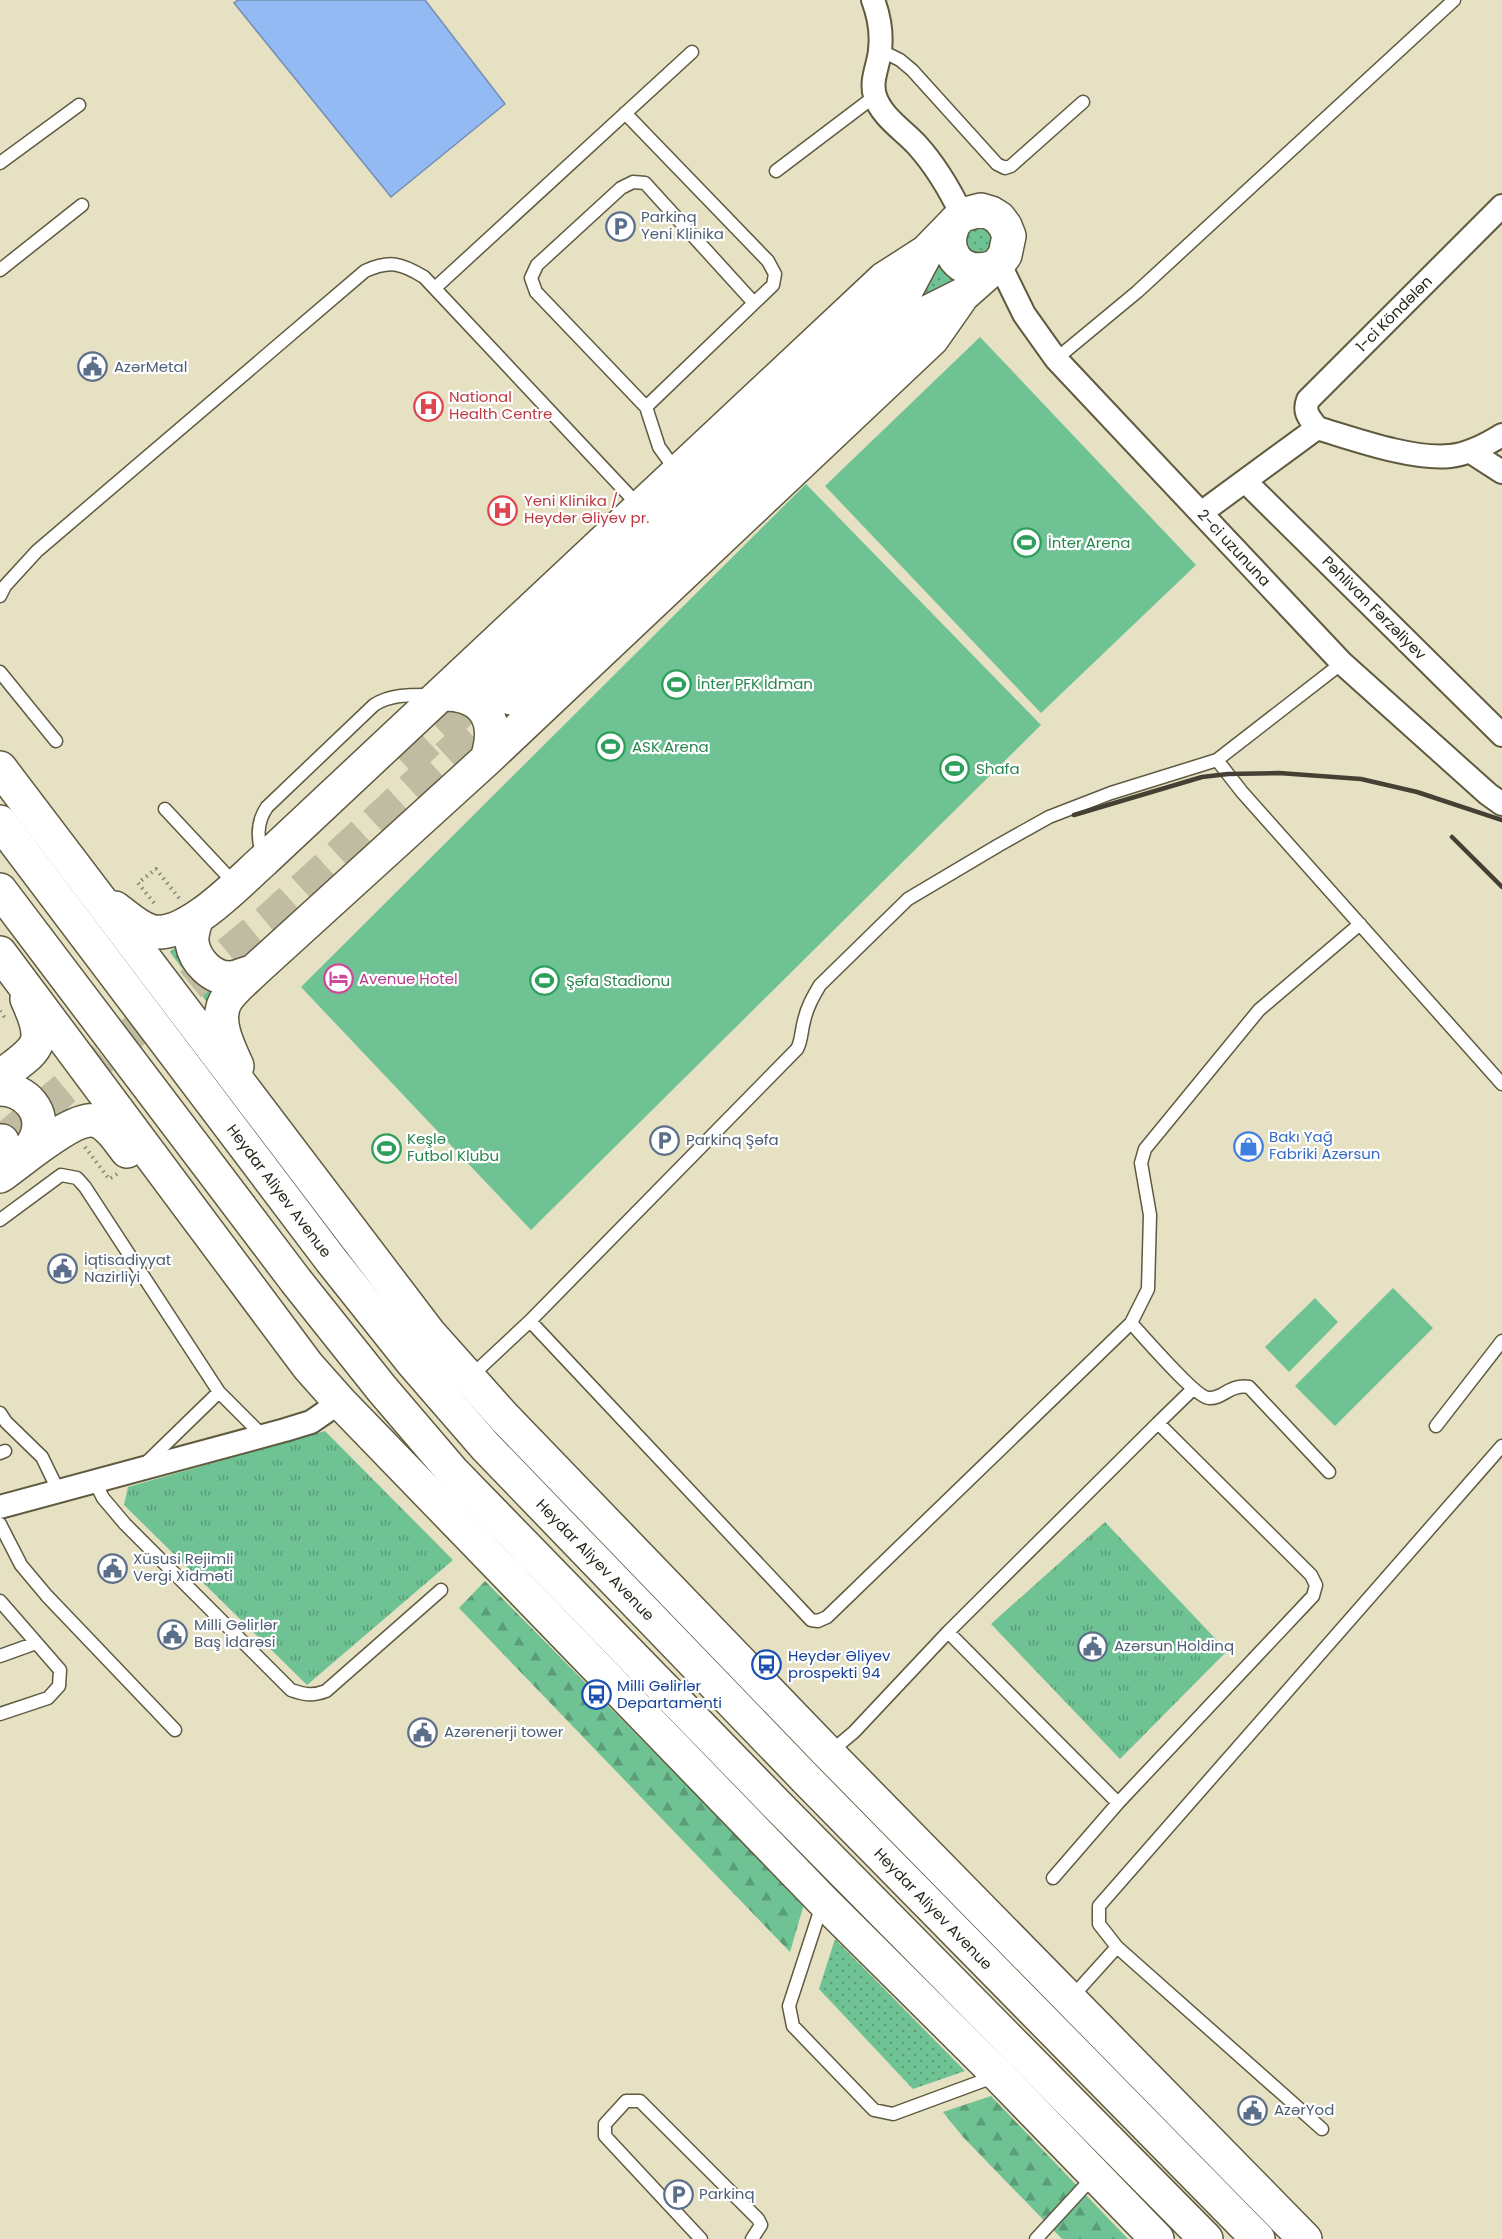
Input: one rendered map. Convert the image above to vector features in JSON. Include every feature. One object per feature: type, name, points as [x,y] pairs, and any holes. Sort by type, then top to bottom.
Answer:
[{"type":"main road","points":[[97,895],[141,927],[152,932],[181,928],[196,920],[264,860],[884,279],[926,252],[959,218],[971,211],[991,213],[1005,226],[1009,236],[1005,255],[964,294],[932,339],[487,759],[254,971],[224,1004],[222,1015],[228,1044],[251,1101]]},
{"type":"main road","points":[[959,218],[950,230],[949,240],[950,250],[955,259],[971,270],[979,272],[995,266]]},
{"type":"main road","points":[[926,252],[901,300],[502,690],[916,318],[964,294]]},
{"type":"main road","points":[[441,694],[467,696],[481,705],[489,715],[493,728],[493,742],[487,759]]},
{"type":"main road","points":[[0,768],[429,1333],[469,1379],[502,1416],[829,1754],[1305,2239]]},
{"type":"main road","name":"Heydar Aliyev Avenue","points":[[0,822],[331,1260],[413,1363],[485,1446],[823,1797],[1258,2239]]},
{"type":"main road","points":[[0,890],[296,1281],[382,1389],[452,1471],[770,1798],[1206,2239]]},
{"type":"main road","points":[[196,920],[192,933],[192,945],[199,960],[210,972],[221,977],[233,978],[254,971]]},
{"type":"main road","points":[[0,1077],[31,1053],[38,1041],[37,1021],[7,963]]},
{"type":"main road","points":[[7,963],[308,1366]]},
{"type":"main road","points":[[0,1089],[23,1094],[37,1113],[39,1123],[37,1137],[6,1155]]},
{"type":"main road","points":[[6,1155],[73,1124],[89,1120],[98,1121],[105,1126],[340,1402],[823,1901],[998,2075],[1157,2239]]},
{"type":"street","points":[[873,0],[880,25],[880,50],[874,79],[875,96],[883,112],[918,146],[946,183],[959,218]]},
{"type":"street","name":"1-ci Köndələn","points":[[1317,428],[1307,415],[1305,408],[1308,400],[1502,206]]},
{"type":"street","name":"2-ci uzununa","points":[[995,266],[1024,314],[1056,359],[1342,663],[1502,804]]},
{"type":"street","points":[[1201,513],[1317,428],[1376,446],[1449,456],[1471,452],[1502,435]]},
{"type":"street","points":[[1471,452],[1502,472]]},
{"type":"street","name":"Pəhlivan Fərzəliyev","points":[[1246,482],[1502,735]]},
{"type":"street","points":[[0,1507],[311,1422],[340,1402]]},
{"type":"lane","points":[[1056,359],[1137,292],[1454,0]]},
{"type":"lane","points":[[880,50],[900,60],[912,70],[997,165],[1005,168],[1011,166],[1083,102]]},
{"type":"lane","points":[[435,288],[692,52]]},
{"type":"lane","points":[[776,171],[875,96]]},
{"type":"lane","points":[[0,162],[79,105]]},
{"type":"lane","points":[[625,113],[768,261],[775,274],[773,285],[646,407]]},
{"type":"lane","points":[[678,473],[658,447],[646,407],[536,292],[531,278],[537,265],[621,188],[633,182],[645,183],[754,303]]},
{"type":"lane","points":[[0,270],[82,205]]},
{"type":"lane","points":[[0,596],[5,586],[37,551],[365,271],[382,263],[404,265],[424,277],[641,508]]},
{"type":"lane","points":[[469,1379],[530,1321],[797,1049],[802,1040],[804,1022],[811,999],[820,985],[908,899],[1049,817],[1111,793],[1217,760],[1342,663]]},
{"type":"lane","points":[[0,672],[56,741]]},
{"type":"lane","points":[[1217,760],[1242,792],[1502,1084]]},
{"type":"lane","points":[[165,809],[236,885]]},
{"type":"lane","points":[[530,1321],[811,1620],[819,1621],[827,1617],[1131,1323],[1148,1288],[1150,1215],[1142,1163],[1145,1149],[1259,1010],[1360,924]]},
{"type":"lane","points":[[0,1220],[62,1175],[77,1178],[92,1197],[219,1392],[263,1436]]},
{"type":"lane","points":[[1131,1323],[1193,1389],[1206,1398],[1213,1398],[1238,1385],[1249,1387],[1329,1472]]},
{"type":"lane","points":[[1436,1426],[1502,1341]]},
{"type":"lane","points":[[829,1754],[854,1732],[948,1632],[1193,1389]]},
{"type":"lane","points":[[141,1468],[219,1392]]},
{"type":"lane","points":[[0,1413],[6,1422],[42,1457],[58,1490]]},
{"type":"lane","points":[[1053,1878],[1118,1803],[1313,1596],[1316,1585],[1311,1575],[1158,1423]]},
{"type":"lane","points":[[1322,2128],[1117,1947],[1099,1924],[1099,1906],[1502,1446]]},
{"type":"lane","points":[[94,1480],[103,1498],[125,1524],[291,1690],[303,1695],[313,1696],[326,1691],[441,1590]]},
{"type":"lane","points":[[0,1524],[21,1564],[47,1596],[175,1730]]},
{"type":"lane","points":[[0,1714],[48,1698],[59,1686],[60,1671],[1,1603]]},
{"type":"lane","points":[[948,1632],[1118,1803]]},
{"type":"lane","points":[[0,1656],[36,1643]]},
{"type":"lane","points":[[823,1901],[789,2006],[793,2026],[874,2110],[893,2114],[998,2075]]},
{"type":"lane","points":[[1070,1999],[1117,1947]]},
{"type":"lane","points":[[701,2239],[605,2136],[605,2124],[626,2101],[640,2101],[758,2219],[761,2225],[753,2239]]},
{"type":"lane","points":[[1036,2239],[1095,2175]]},
{"type":"path","points":[[138,883],[156,868],[196,920]]},
{"type":"path","points":[[85,1147],[109,1179]]},
{"type":"green space","points":[[979,224],[993,232],[991,253],[970,256],[962,237],[964,232]]},
{"type":"green space","points":[[943,261],[958,277],[913,303]]},
{"type":"green space","name":"İnter Arena","points":[[980,337],[1196,565],[1041,713],[825,486]]},
{"type":"green space","points":[[806,484],[1041,725],[531,1230],[301,987]]},
{"type":"green space","points":[[181,942],[219,990],[206,1001],[170,952]]},
{"type":"green space","points":[[1393,1288],[1433,1328],[1335,1426],[1295,1386]]},
{"type":"green space","points":[[1315,1298],[1338,1322],[1289,1372],[1265,1347]]},
{"type":"green space","points":[[325,1431],[453,1560],[307,1685],[124,1505],[128,1487]]},
{"type":"green space","points":[[1105,1522],[1227,1651],[1120,1759],[991,1624]]},
{"type":"green space","points":[[485,1581],[804,1904],[790,1952],[459,1608]]},
{"type":"green space","points":[[835,1939],[965,2071],[913,2089],[819,1989]]},
{"type":"green space","points":[[991,2096],[1128,2239],[1062,2239],[963,2137],[943,2112]]},
{"type":"water","points":[[238,0],[425,0],[505,104],[391,197],[234,3]]},
{"type":"tunnel","points":[[404,764],[492,683]]},
{"type":"tunnel","points":[[2,1141],[272,917],[507,701]]},
{"type":"railway","points":[[1074,815],[1202,777],[1279,773],[1361,779],[1417,792],[1502,820]]},
{"type":"railway","points":[[1452,837],[1502,887]]},
{"type":"place","name":"Parkinq Yeni Klinika","points":[[620,226]]},
{"type":"place","name":"AzərMetal","points":[[93,367]]},
{"type":"place","name":"National Health Centre","points":[[428,406]]},
{"type":"place","name":"Yeni Klinika / Heydər Əliyev pr.","points":[[503,510]]},
{"type":"place","name":"İnter Arena","points":[[1027,543]]},
{"type":"place","name":"İnter PFK İdman","points":[[676,684]]},
{"type":"place","name":"ASK Arena","points":[[611,747]]},
{"type":"place","name":"Shafa","points":[[955,769]]},
{"type":"place","name":"Avenue Hotel","points":[[338,979]]},
{"type":"place","name":"Şəfa Stadionu","points":[[545,981]]},
{"type":"place","name":"Parkinq Şəfa","points":[[665,1140]]},
{"type":"place","name":"Bakı Yağ Fabriki Azərsun","points":[[1248,1146]]},
{"type":"place","name":"Keşlə Futbol Klubu","points":[[386,1148]]},
{"type":"place","name":"İqtisadiyyat Nazirliyi","points":[[63,1269]]},
{"type":"place","name":"Xüsusi Rejimli Vergi Xidməti","points":[[112,1568]]},
{"type":"place","name":"Milli Gəlirlər Baş İdarəsi","points":[[173,1634]]},
{"type":"place","name":"Azərsun Holdinq","points":[[1093,1646]]},
{"type":"place","name":"Heydər Əliyev prospekti 94","points":[[767,1665]]},
{"type":"place","name":"Milli Gəlirlər Departamenti","points":[[596,1695]]},
{"type":"place","name":"Azərenerji tower","points":[[423,1732]]},
{"type":"place","name":"AzərYod","points":[[1253,2110]]},
{"type":"place","name":"Parkinq","points":[[678,2194]]}]
